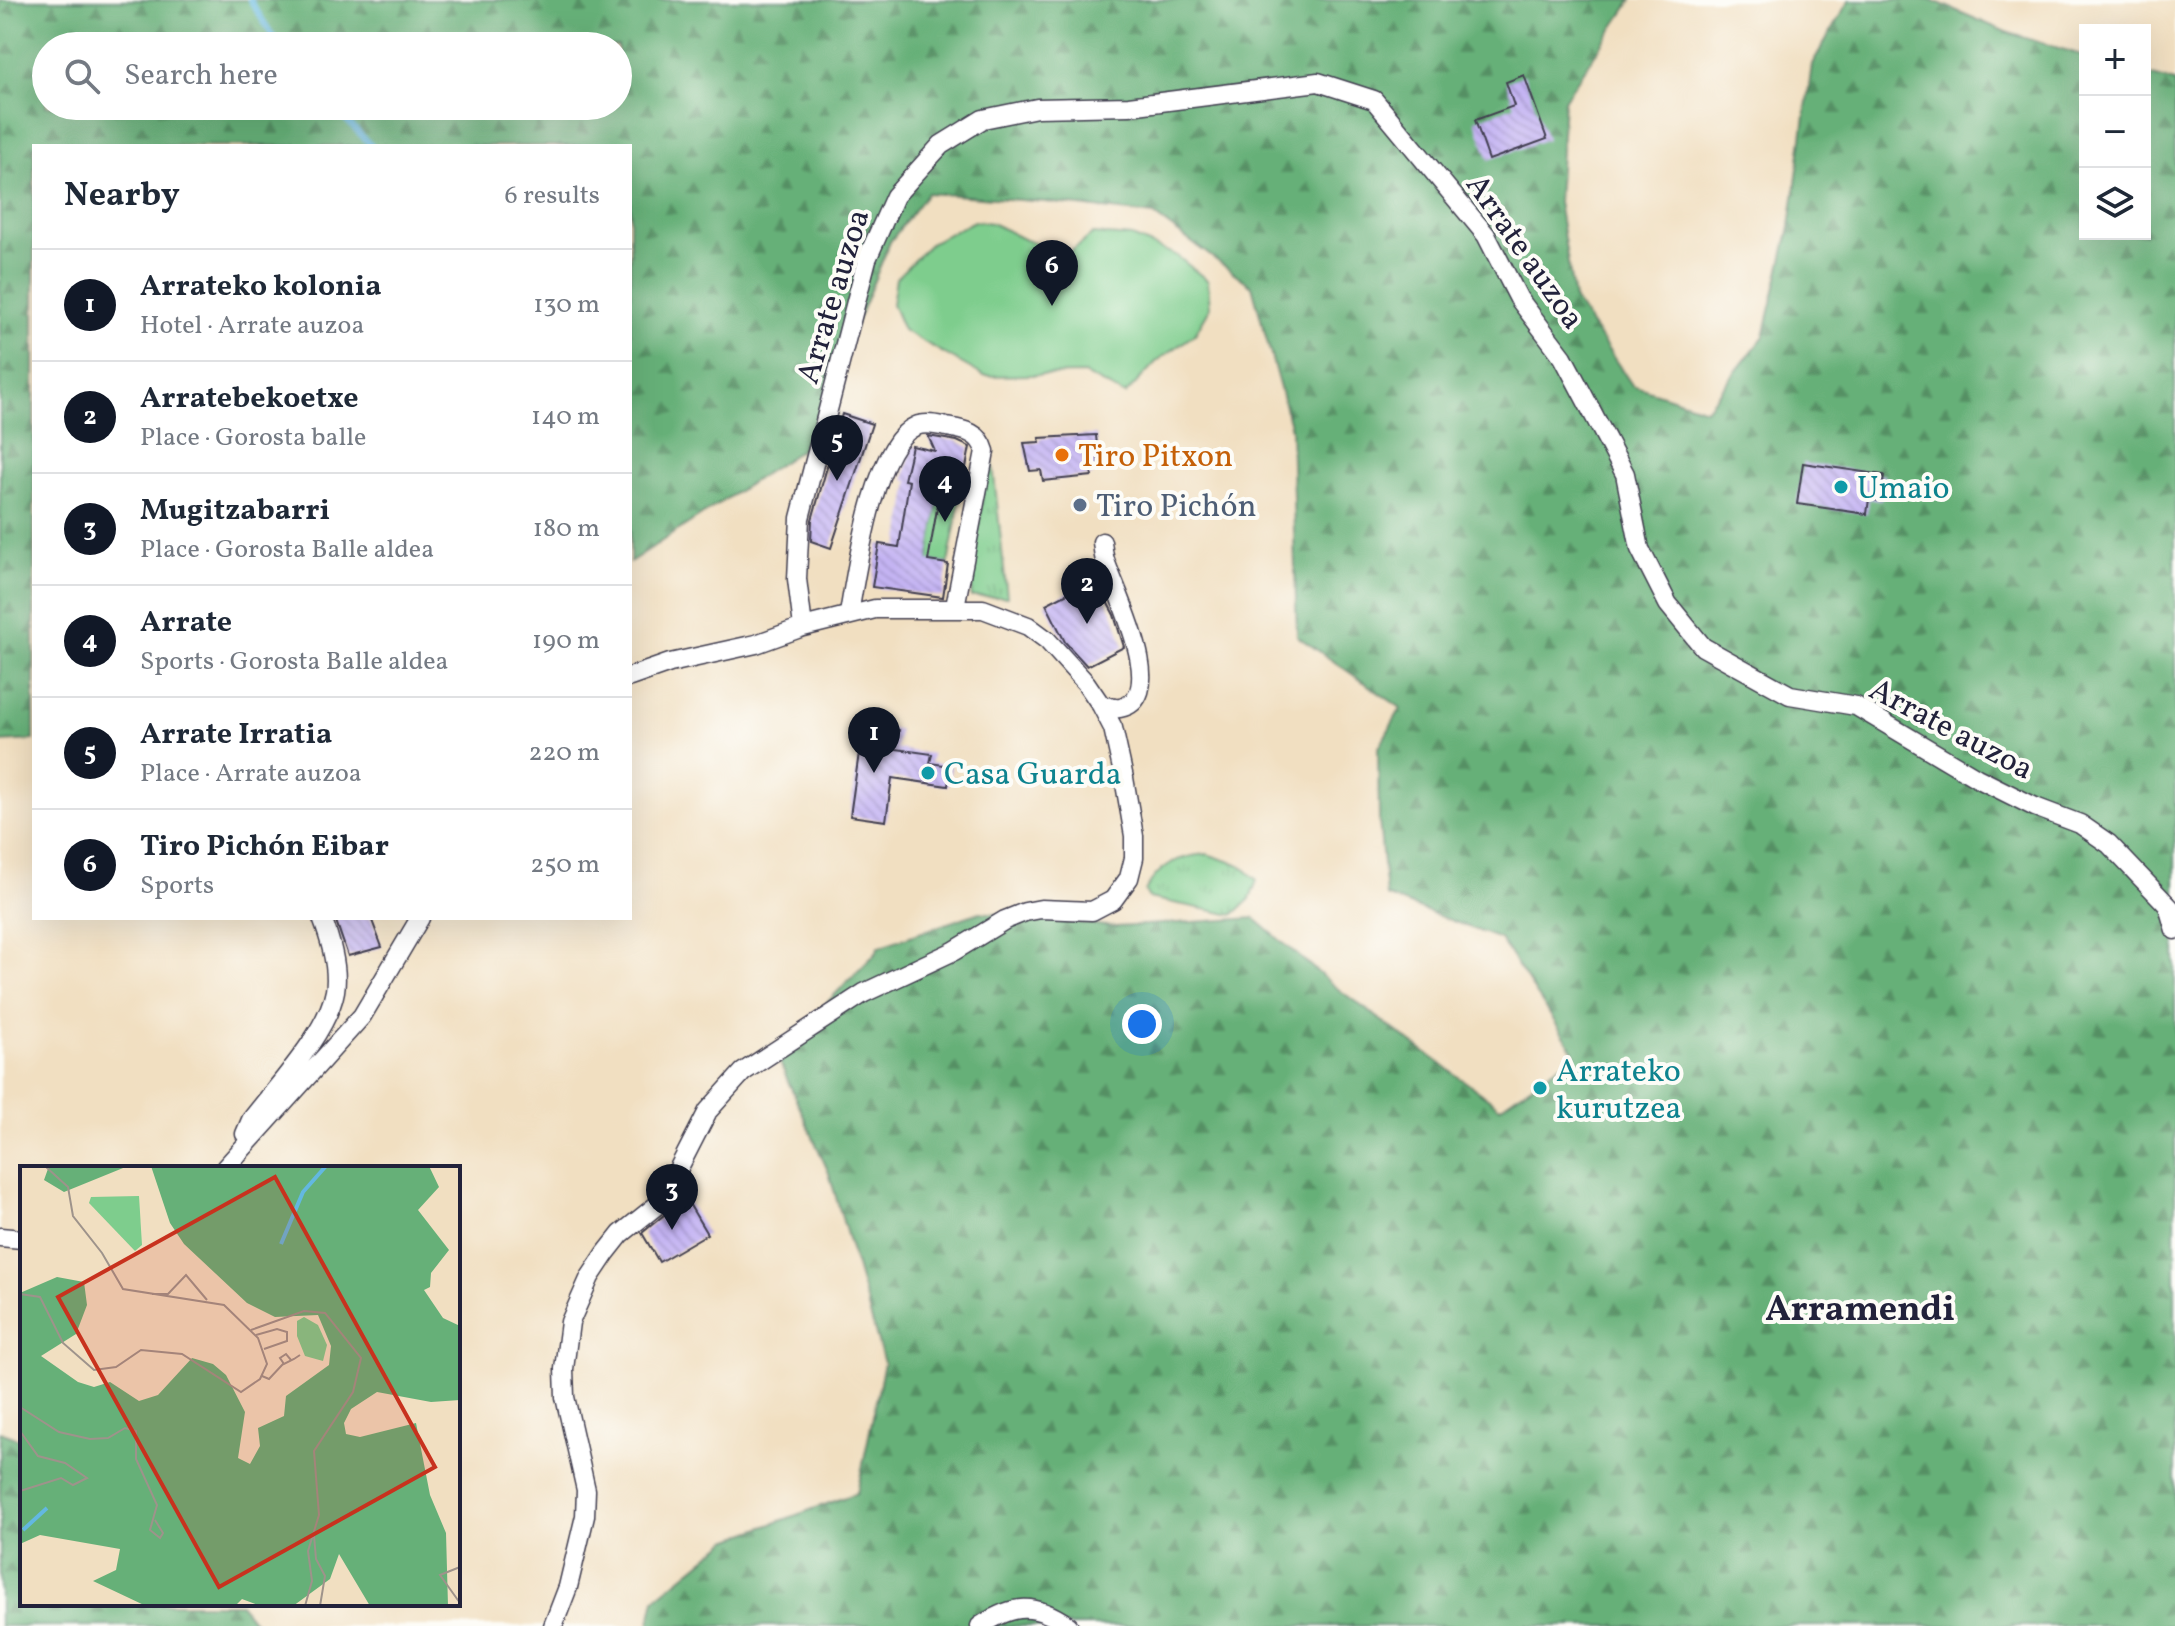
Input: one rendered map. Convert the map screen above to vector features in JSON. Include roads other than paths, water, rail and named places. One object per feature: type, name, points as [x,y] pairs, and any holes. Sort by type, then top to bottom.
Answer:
[{"type":"street","name":"Arrate auzoa","points":[[803,627],[797,579],[800,518],[867,259],[895,196],[941,145],[983,119],[1037,108],[1129,106],[1318,82],[1374,100],[1486,235],[1519,299],[1563,357],[1625,474],[1640,549],[1668,604],[1703,647],[1790,695],[1856,706],[1977,778],[2035,807],[2080,824],[2109,844],[2172,911],[2175,930]]},
{"type":"street","points":[[849,614],[860,543],[882,471],[899,440],[916,425],[932,424],[976,434],[983,442],[985,451],[955,607]]},
{"type":"street","points":[[1102,542],[1104,559],[1138,650],[1142,674],[1140,689],[1133,701],[1110,707]]},
{"type":"street","points":[[553,1626],[571,1575],[585,1516],[586,1490],[569,1420],[564,1369],[570,1322],[590,1277],[621,1234],[656,1206],[667,1191],[708,1111],[743,1072],[864,993],[954,951],[1005,920],[1025,912],[1041,909],[1092,911],[1113,900],[1129,878],[1134,858],[1134,836],[1110,707],[1047,640],[1028,626],[983,609],[875,609],[803,627],[756,644],[670,663],[632,676]]},
{"type":"street","points":[[230,1162],[251,1120],[314,1038],[331,1008],[336,987],[334,964],[323,920]]},
{"type":"street","points":[[230,1162],[362,1016],[419,920]]},
{"type":"street","points":[[0,1237],[20,1239]]},
{"type":"street","points":[[980,1626],[1016,1607],[1044,1610],[1069,1626]]},
{"type":"waterway","points":[[250,0],[270,32]]},
{"type":"waterway","points":[[346,120],[370,144]]},
{"type":"place","name":"Tiro Pichón Eibar","points":[[1052,306]]},
{"type":"place","name":"Tiro Pitxon","points":[[1062,455]]},
{"type":"place","name":"Arrate Irratia","points":[[837,481]]},
{"type":"place","name":"Umaio","points":[[1841,487]]},
{"type":"place","name":"Tiro Pichón","points":[[1080,505]]},
{"type":"place","name":"Arrate","points":[[945,522]]},
{"type":"place","name":"Arratebekoetxe","points":[[1087,624]]},
{"type":"place","name":"Arrateko kolonia","points":[[874,773]]},
{"type":"place","name":"Casa Guarda","points":[[928,773]]},
{"type":"place","name":"Arrateko kurutzea","points":[[1540,1088]]},
{"type":"place","name":"Mugitzabarri","points":[[672,1230]]},
{"type":"district","name":"Arramendi","points":[[1860,1307]]}]
